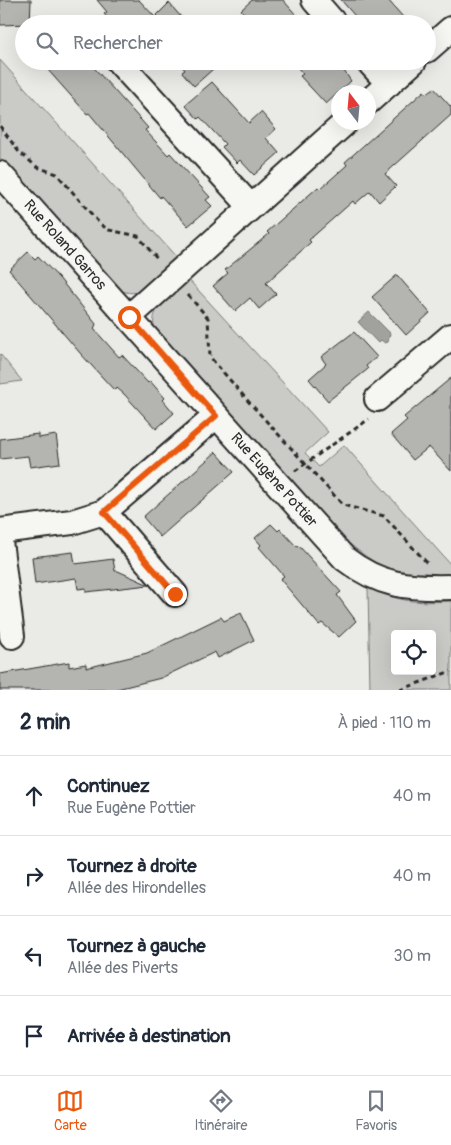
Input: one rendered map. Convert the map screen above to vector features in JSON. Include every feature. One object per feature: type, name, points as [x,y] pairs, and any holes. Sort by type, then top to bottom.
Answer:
[{"type":"street","points":[[314,0],[327,15]]},
{"type":"street","points":[[436,42],[451,28]]},
{"type":"street","points":[[126,70],[251,207]]},
{"type":"street","points":[[376,70],[389,84]]},
{"type":"street","points":[[376,95],[404,70]]},
{"type":"street","points":[[129,317],[337,130]]},
{"type":"street","name":"Rue Roland Garros","points":[[0,174],[129,317]]},
{"type":"street","name":"Rue Eugène Pottier","points":[[129,317],[346,559],[365,573],[400,586],[451,587]]},
{"type":"street","points":[[377,400],[451,336]]},
{"type":"street","points":[[0,530],[72,522],[104,512],[216,416]]},
{"type":"street","points":[[104,512],[175,594]]},
{"type":"street","points":[[0,540],[12,636]]},
{"type":"path","points":[[0,126],[19,152],[37,167],[56,174],[100,224],[109,230],[138,236],[208,318],[210,357],[344,505],[384,516],[432,568]]},
{"type":"path","points":[[279,484],[304,462],[368,421],[376,412],[377,400]]},
{"type":"path","points":[[400,690],[451,671]]},
{"type":"shaded area","points":[[0,60],[178,259],[156,282],[141,291],[133,293],[124,292],[113,287],[0,159]]},
{"type":"shaded area","points":[[188,279],[328,432],[305,453],[319,467],[344,445],[451,565],[451,574],[426,575],[384,567],[349,543],[314,510],[190,370],[154,326],[156,312],[160,306],[170,294]]},
{"type":"shaded area","points":[[369,312],[390,333],[388,342],[385,343],[381,340],[378,343],[358,322]]},
{"type":"shaded area","points":[[0,354],[22,381],[0,384]]},
{"type":"shaded area","points":[[368,588],[399,599],[427,602],[451,601],[451,690],[370,690]]},
{"type":"building","points":[[0,0],[31,0],[30,15],[15,15],[15,24],[0,25]]},
{"type":"building","points":[[97,0],[139,0],[153,15],[105,15],[107,12]]},
{"type":"building","points":[[252,0],[283,0],[296,15],[246,15],[241,10]]},
{"type":"building","points":[[341,0],[388,0],[401,15],[354,15]]},
{"type":"building","points":[[169,3],[179,15],[157,15]]},
{"type":"building","points":[[48,70],[96,70],[148,128],[145,130],[168,155],[170,153],[210,197],[206,200],[212,206],[188,226],[161,196],[160,198],[89,113],[87,114]]},
{"type":"building","points":[[185,70],[212,70],[194,86],[182,72]]},
{"type":"building","points":[[300,70],[343,70],[351,81],[347,85],[331,85],[331,99],[326,104],[300,76],[303,74]]},
{"type":"building","points":[[212,82],[249,123],[261,112],[276,129],[266,138],[279,153],[254,175],[240,160],[237,163],[222,147],[225,144],[200,117],[198,119],[185,105]]},
{"type":"building","points":[[434,88],[451,107],[451,115],[385,174],[396,186],[379,202],[370,191],[355,204],[353,201],[309,240],[311,242],[266,283],[276,294],[259,309],[250,298],[235,311],[213,286],[228,273],[225,270],[269,234],[267,232],[318,187],[320,189],[347,165],[345,162],[424,91],[426,94]]},
{"type":"building","points":[[28,252],[35,259],[38,256],[59,278],[96,324],[94,329],[119,357],[122,355],[165,398],[163,400],[174,413],[156,429],[124,394],[117,388],[114,390],[9,270]]},
{"type":"building","points":[[397,275],[430,313],[406,335],[372,297]]},
{"type":"building","points":[[354,332],[377,357],[366,366],[368,369],[328,401],[309,379],[326,364],[321,357]]},
{"type":"building","points":[[451,378],[451,471],[429,447],[413,460],[391,434],[407,420],[404,417]]},
{"type":"building","points":[[38,434],[38,438],[56,435],[60,463],[30,467],[28,456],[0,459],[0,439]]},
{"type":"building","points":[[216,452],[234,472],[160,537],[143,517]]},
{"type":"building","points":[[271,524],[278,531],[280,529],[297,547],[299,546],[341,592],[337,595],[356,621],[339,637],[322,623],[319,625],[280,579],[284,576],[259,547],[261,545],[255,538]]},
{"type":"building","points":[[73,552],[75,564],[113,559],[115,571],[149,585],[86,592],[86,588],[78,589],[76,578],[35,584],[32,557]]},
{"type":"building","points":[[241,613],[254,640],[218,658],[215,652],[161,678],[113,690],[0,690],[0,674],[69,662],[69,667],[86,664],[86,668],[147,653],[221,617],[224,621]]},
{"type":"route","points":[[129,317],[216,416],[104,512],[175,594]]}]
